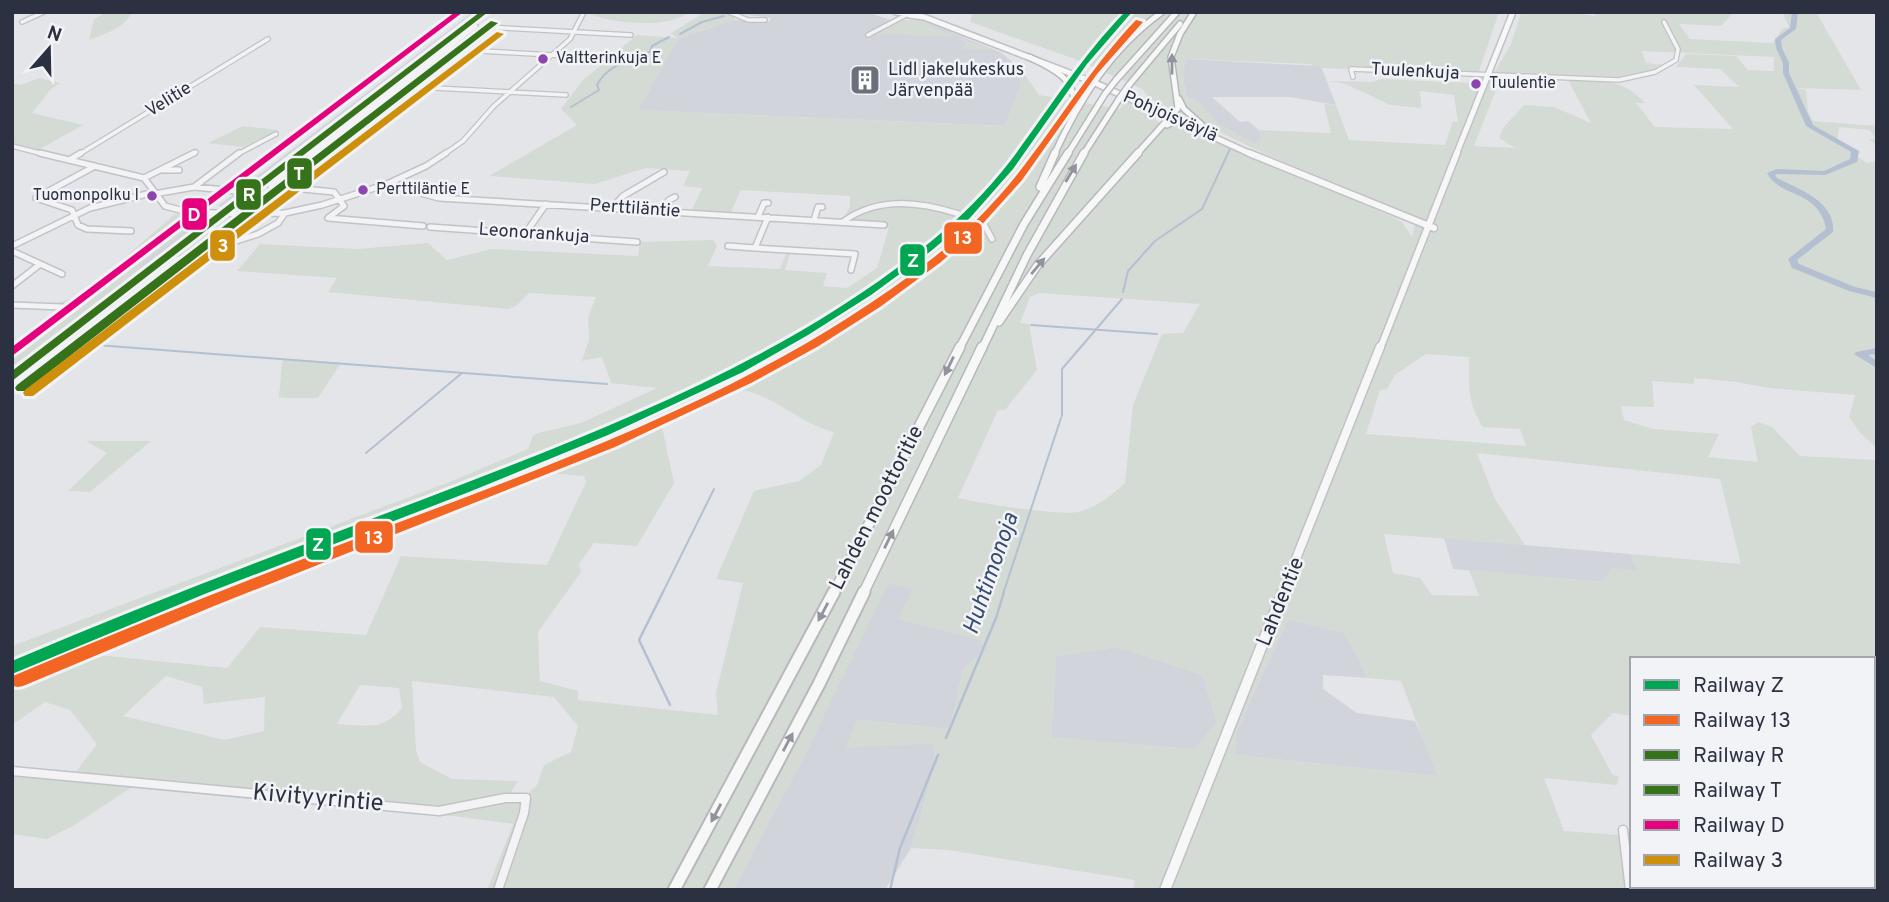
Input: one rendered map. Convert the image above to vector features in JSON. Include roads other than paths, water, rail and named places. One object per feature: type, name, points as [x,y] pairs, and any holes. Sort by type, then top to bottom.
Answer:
[{"type":"highway","points":[[1024,224],[1071,118],[1094,80],[1128,37],[1162,12]]},
{"type":"highway","name":"Lahden moottoritie","points":[[674,890],[791,674],[1024,224],[1105,94],[1177,12]]},
{"type":"highway","points":[[977,356],[1012,299],[1037,266],[1173,114],[1178,104],[1171,68],[1174,46],[1193,12]]},
{"type":"highway","name":"Lahden moottoritie","points":[[710,890],[819,684],[1041,227],[1119,99],[1150,58],[1193,12]]},
{"type":"highway","points":[[1029,57],[1058,72],[1071,83],[1076,99],[1071,118]]},
{"type":"highway","points":[[1177,94],[1184,109],[1200,124]]},
{"type":"highway","points":[[1162,127],[1169,122],[1182,121]]},
{"type":"main road","name":"Pohjoisväylä","points":[[895,12],[924,17],[1094,80]]},
{"type":"main road","name":"Pohjoisväylä","points":[[919,12],[1200,124],[1311,178]]},
{"type":"main road","points":[[908,15],[919,12]]},
{"type":"main road","points":[[927,12],[938,19]]},
{"type":"main road","name":"Lahdentie","points":[[1395,314],[1402,305],[1513,12]]},
{"type":"main road","name":"Pohjoisväylä","points":[[1173,114],[1182,121],[1403,219],[1431,227]]},
{"type":"main road","name":"Pohjoisväylä","points":[[1349,195],[1431,227]]},
{"type":"main road","name":"Pohjoisväylä","points":[[1403,219],[1420,230],[1425,238]]},
{"type":"main road","name":"Lahdentie","points":[[1165,890],[1431,227]]},
{"type":"street","points":[[22,22],[44,12]]},
{"type":"street","points":[[144,178],[165,206],[188,212],[285,213],[342,200],[387,184],[419,170],[455,147],[576,31],[584,12]]},
{"type":"street","points":[[729,12],[748,20],[765,20]]},
{"type":"street","points":[[887,25],[895,12]]},
{"type":"street","points":[[868,35],[908,15]]},
{"type":"street","points":[[1488,75],[1619,80],[1655,72],[1676,60],[1679,53],[1664,22]]},
{"type":"street","points":[[423,226],[328,218],[344,206],[334,192],[271,186],[476,26]]},
{"type":"street","points":[[485,27],[631,35]]},
{"type":"street","name":"Velitie","points":[[69,160],[268,39]]},
{"type":"street","points":[[446,49],[605,58]]},
{"type":"street","name":"Tuulenkuja","points":[[1353,78],[1351,69],[1488,75]]},
{"type":"street","points":[[398,86],[566,95]]},
{"type":"street","points":[[194,187],[245,148],[276,134]]},
{"type":"street","points":[[12,146],[144,178],[196,152]]},
{"type":"street","points":[[95,166],[36,198],[66,207],[75,214],[78,225],[87,229],[131,231]]},
{"type":"street","points":[[161,170],[179,170]]},
{"type":"street","points":[[613,207],[621,195],[653,183],[664,172]]},
{"type":"street","name":"Perttiläntie","points":[[387,184],[439,198],[884,225]]},
{"type":"street","points":[[154,194],[194,187],[237,191]]},
{"type":"street","points":[[62,274],[39,265],[12,248],[75,214],[110,201],[147,194]]},
{"type":"street","points":[[663,211],[675,197]]},
{"type":"street","points":[[758,216],[764,203],[768,203]]},
{"type":"street","points":[[525,233],[546,204]]},
{"type":"street","points":[[844,222],[860,210],[892,204],[931,206],[959,214]]},
{"type":"street","points":[[814,220],[818,207],[822,207]]},
{"type":"street","points":[[12,387],[166,267],[186,256],[258,234],[278,223],[285,213]]},
{"type":"street","points":[[755,248],[768,217]]},
{"type":"street","points":[[970,217],[985,226],[992,239]]},
{"type":"street","name":"Leonorankuja","points":[[430,227],[637,242]]},
{"type":"street","points":[[727,246],[855,254],[850,270]]},
{"type":"street","points":[[12,286],[39,265]]},
{"type":"street","points":[[12,304],[62,307]]},
{"type":"street","name":"Kivityyrintie","points":[[12,771],[439,811],[462,809],[512,796],[526,798],[524,813],[498,890]]},
{"type":"street","points":[[1623,830],[1630,890]]},
{"type":"waterway","points":[[1795,12],[1793,29],[1778,39],[1786,63],[1786,73],[1810,126],[1855,151],[1854,160],[1825,173],[1771,173],[1774,179],[1810,198],[1828,220],[1830,230],[1792,259],[1795,266],[1852,289],[1877,295]]},
{"type":"waterway","points":[[680,34],[702,22],[724,16]]},
{"type":"waterway","points":[[381,95],[465,31]]},
{"type":"waterway","points":[[571,107],[599,90],[597,85],[601,78],[613,68],[650,52],[652,46],[669,37]]},
{"type":"waterway","name":"Huhtimonoja","points":[[1123,292],[1128,271],[1155,241],[1202,209],[1230,149]]},
{"type":"waterway","name":"Huhtimonoja","points":[[1096,330],[1122,299]]},
{"type":"waterway","points":[[1031,325],[1096,330]]},
{"type":"waterway","name":"Huhtimonoja","points":[[1062,416],[1062,369],[1096,330]]},
{"type":"waterway","points":[[1096,330],[1157,334]]},
{"type":"waterway","points":[[12,381],[65,343]]},
{"type":"waterway","points":[[71,343],[607,384]]},
{"type":"waterway","points":[[1877,351],[1859,354],[1877,365]]},
{"type":"waterway","points":[[366,453],[462,373]]},
{"type":"waterway","name":"Huhtimonoja","points":[[1003,594],[1061,418]]},
{"type":"waterway","points":[[662,594],[714,489]]},
{"type":"waterway","name":"Huhtimonoja","points":[[946,738],[996,618],[1004,592]]},
{"type":"waterway","points":[[662,594],[639,640],[670,705]]},
{"type":"waterway","name":"Huhtimonoja","points":[[890,890],[900,848],[938,755]]},
{"type":"rail line","name":"D","points":[[12,353],[460,12]]},
{"type":"rail line","name":"R","points":[[12,377],[485,12]]},
{"type":"rail line","name":"Z","points":[[12,668],[202,589],[603,432],[672,402],[804,333],[867,293],[928,249],[965,217],[1010,167],[1098,45],[1129,12]]},
{"type":"rail line","name":"13","points":[[18,681],[209,602],[611,444],[747,381],[813,344],[876,304],[937,260],[974,227],[1019,178],[1108,55],[1139,22]]},
{"type":"rail line","name":"T","points":[[21,388],[494,23]]},
{"type":"rail line","name":"3","points":[[29,393],[500,34]]},
{"type":"place","name":"Valtterinkuja E","points":[[543,59]]},
{"type":"place","name":"Lidl jakelukeskus Järvenpää","points":[[865,80]]},
{"type":"place","name":"Tuulentie","points":[[1476,84]]},
{"type":"place","name":"Perttiläntie E","points":[[363,190]]},
{"type":"place","name":"Tuomonpolku I","points":[[152,196]]}]
